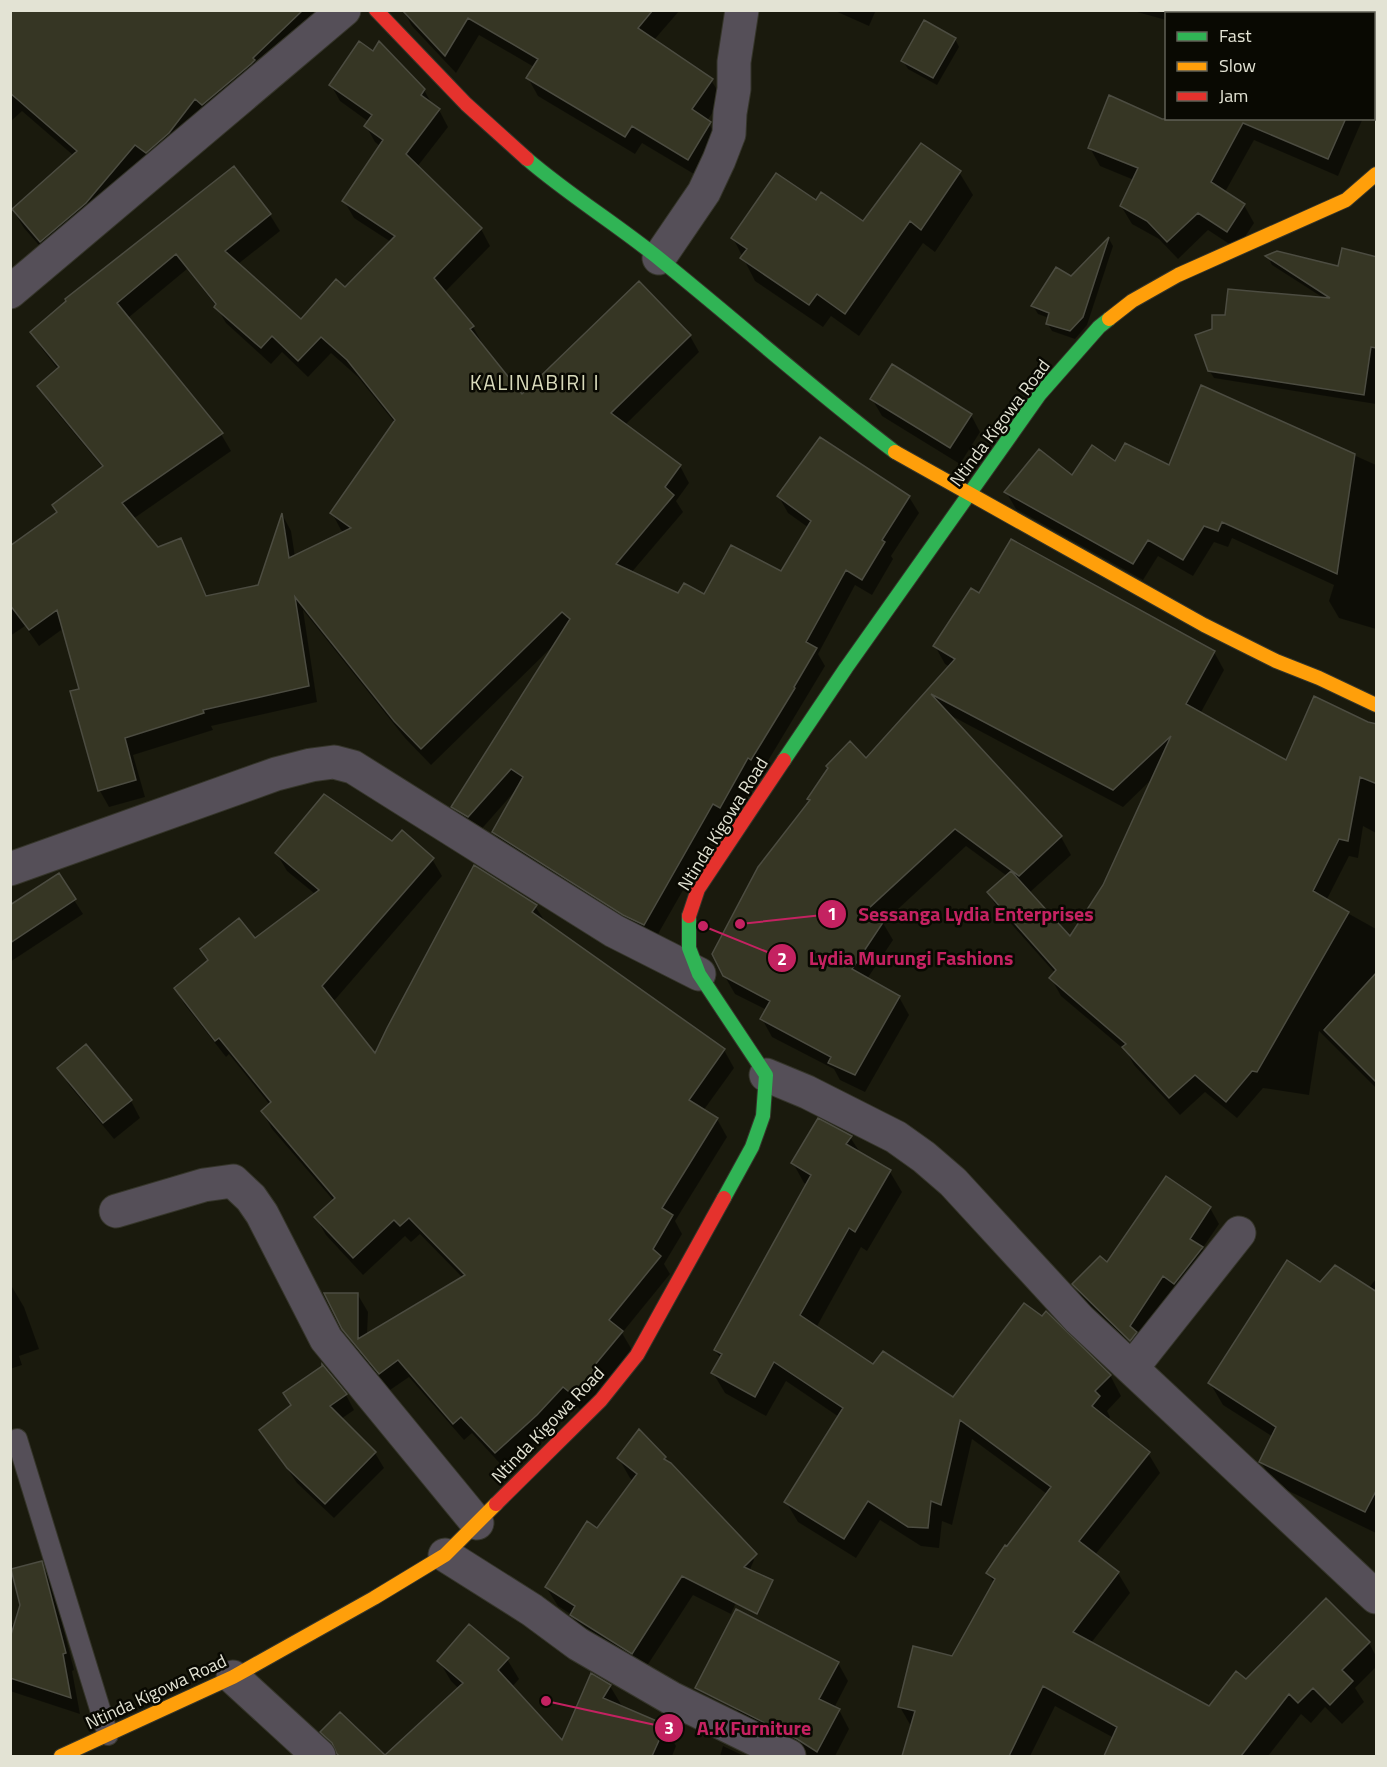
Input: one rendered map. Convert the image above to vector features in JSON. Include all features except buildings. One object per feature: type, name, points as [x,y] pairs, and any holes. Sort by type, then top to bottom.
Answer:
[{"type":"street","points":[[10,292],[326,28],[344,10]]},
{"type":"street","points":[[376,10],[456,95],[504,140],[564,189],[659,258],[860,426],[902,457],[1204,625],[1276,662],[1319,678],[1377,705]]},
{"type":"street","points":[[659,258],[704,192],[729,134],[734,89],[734,62],[742,10]]},
{"type":"street","name":"Ntinda Kigowa Road","points":[[61,1756],[233,1677],[374,1598],[445,1555],[601,1400],[637,1355],[752,1147],[763,1116],[766,1075],[699,974],[689,948],[688,918],[698,889],[846,668],[1040,394],[1099,327],[1132,301],[1178,275],[1346,200],[1377,174]]},
{"type":"street","points":[[10,869],[276,774],[310,765],[334,762],[353,767],[614,931],[699,974]]},
{"type":"street","points":[[766,1075],[807,1092],[896,1137],[924,1157],[953,1182],[1079,1319],[1377,1597]]},
{"type":"street","points":[[116,1211],[204,1185],[233,1181],[251,1198],[262,1214],[326,1339],[477,1523]]},
{"type":"street","points":[[1132,1368],[1239,1233]]},
{"type":"street","points":[[445,1555],[532,1610],[578,1644],[671,1698],[789,1756]]},
{"type":"street","points":[[233,1677],[319,1756]]},
{"type":"lane","points":[[16,1439],[108,1735]]},
{"type":"traffic: fast","points":[[527,159],[662,261],[895,452]]},
{"type":"traffic: fast","points":[[784,760],[846,668],[1040,394],[1099,327],[1109,319]]},
{"type":"traffic: fast","points":[[689,916],[689,948],[699,974],[766,1075],[763,1116],[752,1147],[724,1198]]},
{"type":"traffic: slow","points":[[1109,319],[1132,301],[1178,275],[1346,200],[1376,174]]},
{"type":"traffic: slow","points":[[895,452],[1204,625],[1276,661],[1376,705]]},
{"type":"traffic: slow","points":[[61,1756],[233,1677],[374,1598],[445,1555],[496,1504]]},
{"type":"traffic: jam","points":[[376,10],[466,104],[527,159]]},
{"type":"traffic: jam","points":[[689,916],[698,889],[784,760]]},
{"type":"traffic: jam","points":[[496,1504],[601,1400],[637,1355],[724,1198]]},
{"type":"place","name":"Sessanga Lydia Enterprises","points":[[740,924]]},
{"type":"place","name":"Lydia Murungi Fashions","points":[[703,926]]},
{"type":"place","name":"A.K Furniture","points":[[546,1701]]},
{"type":"district","name":"KALINABIRI I","points":[[535,383]]}]
